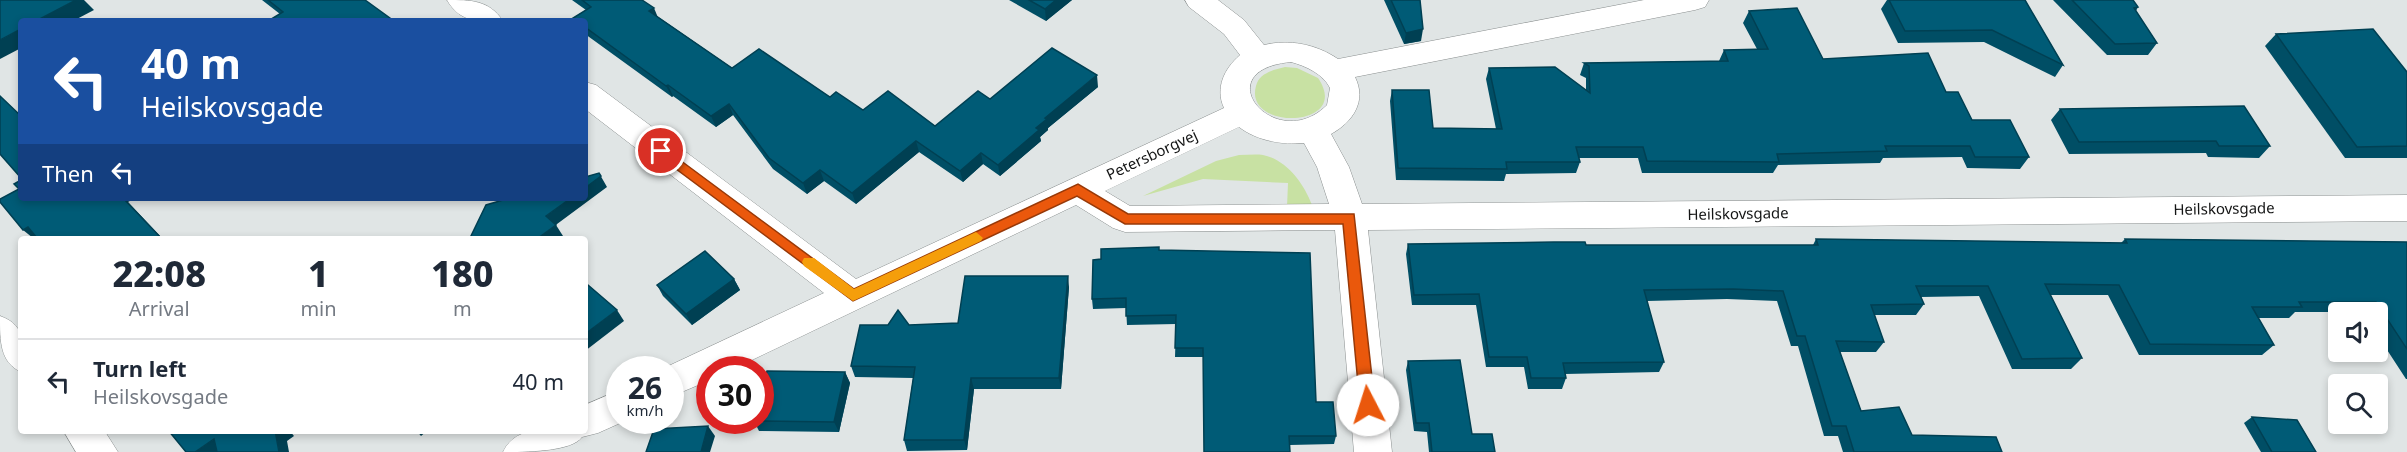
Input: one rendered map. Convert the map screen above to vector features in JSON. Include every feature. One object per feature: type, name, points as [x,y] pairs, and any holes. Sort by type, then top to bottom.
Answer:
[{"type":"street","points":[[461,0],[485,18]]},
{"type":"street","points":[[1199,0],[1234,27],[1258,58]]},
{"type":"street","points":[[1335,70],[1695,0]]},
{"type":"street","points":[[1291,52],[1323,61],[1335,70],[1343,83],[1345,97],[1340,110],[1329,121],[1313,129],[1297,132],[1266,128],[1242,112],[1236,100],[1234,88],[1238,76],[1246,66],[1258,58],[1291,52]]},
{"type":"street","points":[[588,95],[853,296]]},
{"type":"street","name":"Petersborgvej","points":[[684,375],[1242,112]]},
{"type":"street","points":[[1313,129],[1333,167],[1350,218],[1372,452]]},
{"type":"street","name":"Heilskovsgade","points":[[1078,190],[1125,219],[2407,208]]},
{"type":"street","points":[[0,331],[18,353]]},
{"type":"street","points":[[588,421],[606,412]]},
{"type":"street","points":[[84,434],[99,452]]},
{"type":"street","points":[[522,452],[559,434]]},
{"type":"green space","points":[[1285,67],[1297,68],[1318,78],[1325,95],[1321,107],[1310,115],[1295,118],[1279,117],[1265,111],[1256,101],[1256,86],[1260,78]]},
{"type":"green space","points":[[1239,155],[1263,155],[1280,162],[1294,174],[1312,205],[1287,207],[1288,183],[1203,179],[1143,196],[1216,161]]},
{"type":"building","points":[[0,0],[76,0],[42,18],[18,18],[18,31],[0,40]]},
{"type":"building","points":[[268,0],[365,0],[390,18],[273,18],[283,12]]},
{"type":"building","points":[[582,0],[642,0],[654,8],[649,11],[732,68],[759,49],[830,97],[836,92],[863,110],[888,91],[935,126],[978,91],[990,99],[1052,48],[1097,75],[1045,118],[1047,119],[1036,128],[1039,130],[998,165],[981,153],[960,171],[916,141],[852,193],[820,170],[803,183],[769,158],[729,104],[711,116],[588,29],[588,18],[573,18],[591,7]]},
{"type":"building","points":[[1029,0],[1056,0],[1045,9]]},
{"type":"building","points":[[1391,0],[1420,0],[1423,29],[1406,33]]},
{"type":"building","points":[[1889,0],[2025,0],[2063,65],[1992,30],[1905,31]]},
{"type":"building","points":[[2072,0],[2133,0],[2138,7],[2134,8],[2157,43],[2115,44]]},
{"type":"building","points":[[1797,8],[1823,59],[1928,53],[1946,92],[1958,92],[1972,120],[2010,120],[2029,157],[1975,157],[1970,146],[1885,146],[1887,151],[1777,154],[1779,162],[1647,161],[1643,147],[1576,147],[1580,162],[1506,162],[1507,169],[1398,168],[1392,90],[1429,90],[1433,128],[1502,129],[1489,68],[1555,67],[1590,93],[1589,66],[1584,63],[1728,61],[1724,50],[1768,49],[1749,11]]},
{"type":"building","points":[[2373,29],[2407,72],[2407,146],[2357,147],[2276,34]]},
{"type":"building","points":[[0,96],[18,113],[18,175],[0,154]]},
{"type":"building","points":[[2244,106],[2270,146],[2219,146],[2216,141],[2079,142],[2060,109]]},
{"type":"building","points":[[599,173],[601,176],[588,186],[588,176]]},
{"type":"building","points":[[18,190],[18,201],[126,201],[159,236],[35,236],[28,227],[23,230],[0,199]]},
{"type":"building","points":[[500,201],[567,201],[546,216],[556,225],[541,236],[471,236],[486,205]]},
{"type":"building","points":[[1816,239],[2127,243],[2125,239],[2407,242],[2407,349],[2388,320],[2388,302],[2299,302],[2302,307],[2252,307],[2274,345],[2150,344],[2119,285],[2045,284],[2082,358],[2022,359],[1988,286],[1916,286],[1924,304],[1871,305],[1884,342],[1836,341],[1861,411],[1899,407],[1912,435],[1996,437],[2002,452],[1854,452],[1846,426],[1832,426],[1805,336],[1797,336],[1783,291],[1644,290],[1664,362],[1563,363],[1566,378],[1531,378],[1527,357],[1489,357],[1479,294],[1414,295],[1408,244],[1585,242],[1586,245],[1818,245]]},
{"type":"building","points":[[1159,247],[1159,250],[1310,253],[1316,402],[1333,402],[1336,436],[1289,436],[1290,452],[1204,452],[1203,348],[1175,348],[1176,315],[1126,316],[1126,298],[1092,299],[1093,260],[1101,259],[1101,249]]},
{"type":"building","points":[[705,251],[734,279],[686,314],[657,285]]},
{"type":"building","points":[[965,276],[1068,276],[1059,378],[971,378],[964,440],[904,440],[915,367],[851,366],[860,325],[888,325],[898,310],[909,325],[958,323]]},
{"type":"building","points":[[588,285],[617,310],[588,332]]},
{"type":"building","points":[[1460,360],[1472,434],[1492,434],[1495,452],[1432,452],[1429,423],[1416,423],[1408,361]]},
{"type":"building","points":[[774,371],[845,372],[834,422],[774,421]]},
{"type":"building","points":[[2252,417],[2297,420],[2316,452],[2272,452]]},
{"type":"building","points":[[684,427],[696,427],[696,434],[706,434],[701,452],[646,452],[652,434],[684,434]]},
{"type":"building","points":[[171,434],[276,434],[279,452],[217,452],[214,439],[195,452],[186,452]]},
{"type":"slow traffic","points":[[809,262],[853,296],[976,238]]},
{"type":"route","points":[[661,151],[853,296],[1078,190],[1125,219],[1350,218],[1368,405]]}]
